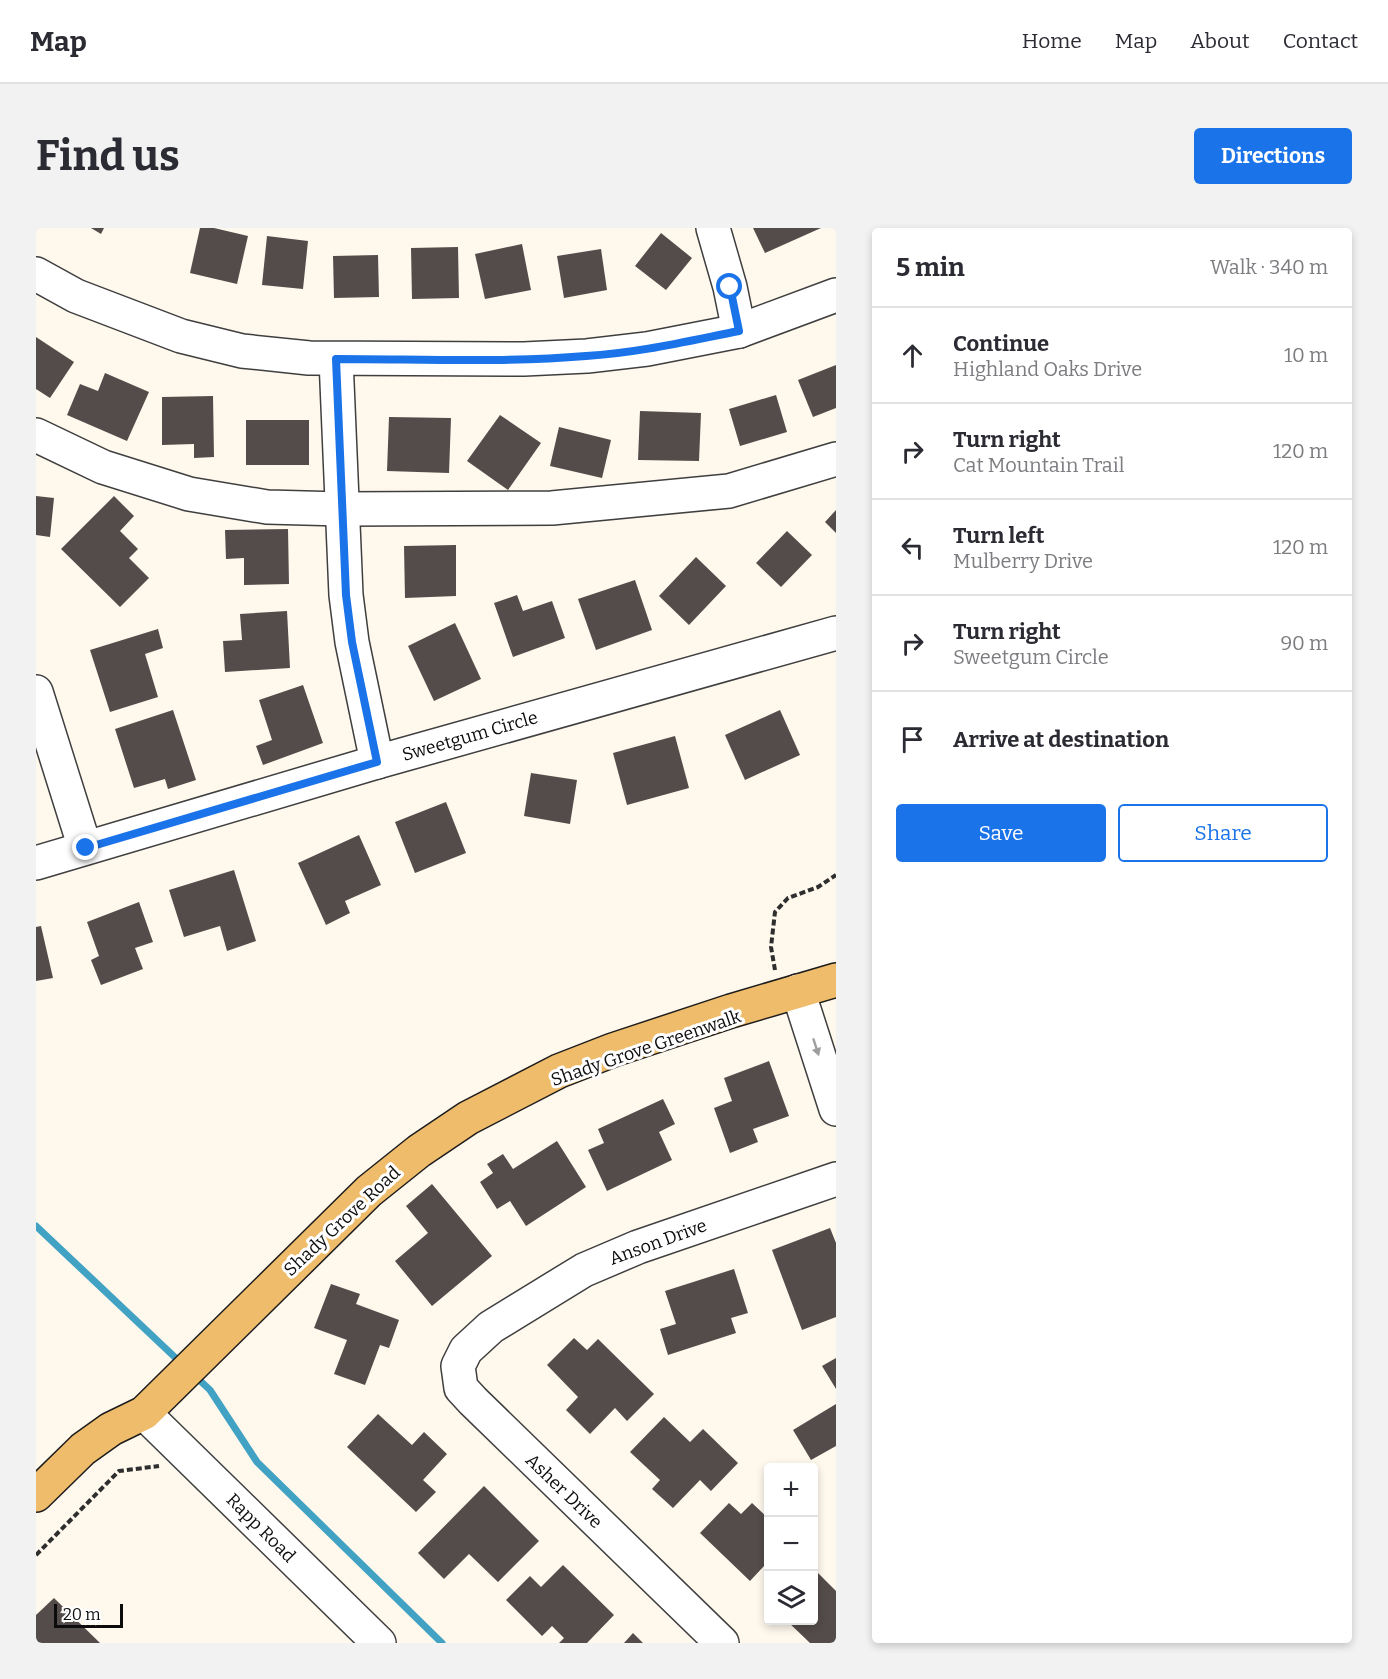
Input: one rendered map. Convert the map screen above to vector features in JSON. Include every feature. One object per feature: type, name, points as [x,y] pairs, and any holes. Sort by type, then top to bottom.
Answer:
[{"type":"main road","name":"Shady Grove Road","points":[[36,1496],[83,1449],[111,1429],[144,1413],[369,1191],[419,1151],[468,1118],[559,1071],[642,1040],[836,980]]},
{"type":"street","points":[[713,228],[730,287],[739,331]]},
{"type":"street","points":[[36,274],[76,296],[181,336],[242,351],[336,359],[524,359],[587,356],[647,349],[739,331],[836,296]]},
{"type":"street","points":[[336,359],[346,595],[352,642],[377,762]]},
{"type":"street","points":[[36,435],[103,467],[189,494],[267,507],[552,508],[729,491],[836,459]]},
{"type":"street","name":"Sweetgum Circle","points":[[36,863],[377,762],[836,633]]},
{"type":"street","points":[[36,692],[86,848]]},
{"type":"street","points":[[788,994],[836,1109]]},
{"type":"street","name":"Anson Drive","points":[[491,1327],[584,1270],[638,1247],[836,1179]]},
{"type":"street","name":"Asher Drive","points":[[491,1327],[466,1350],[458,1366],[461,1388],[532,1461],[722,1643]]},
{"type":"street","name":"Rapp Road","points":[[144,1413],[379,1643]]},
{"type":"path","points":[[788,994],[771,947],[775,912],[788,898],[818,887],[836,875]]},
{"type":"path","points":[[36,1555],[118,1471],[160,1466]]},
{"type":"building","points":[[91,228],[104,228],[101,234]]},
{"type":"building","points":[[200,228],[214,228],[248,236],[237,284],[190,273]]},
{"type":"building","points":[[753,228],[821,228],[765,253]]},
{"type":"building","points":[[661,233],[692,258],[666,290],[635,266]]},
{"type":"building","points":[[267,236],[308,241],[303,289],[262,285]]},
{"type":"building","points":[[522,244],[531,290],[485,299],[475,254]]},
{"type":"building","points":[[458,247],[459,298],[412,299],[411,248]]},
{"type":"building","points":[[601,249],[607,290],[564,298],[557,256]]},
{"type":"building","points":[[378,255],[379,297],[334,298],[333,256]]},
{"type":"building","points":[[36,337],[74,362],[50,398],[36,389]]},
{"type":"building","points":[[836,365],[836,408],[813,417],[798,380]]},
{"type":"building","points":[[105,373],[149,392],[127,441],[67,415],[80,384],[98,391]]},
{"type":"building","points":[[776,395],[787,432],[740,446],[729,409]]},
{"type":"building","points":[[213,396],[214,457],[194,458],[194,444],[162,445],[162,397]]},
{"type":"building","points":[[640,411],[701,413],[699,461],[638,460]]},
{"type":"building","points":[[500,415],[541,443],[508,490],[467,461]]},
{"type":"building","points":[[389,417],[451,418],[449,473],[387,471]]},
{"type":"building","points":[[246,420],[309,420],[309,465],[246,465]]},
{"type":"building","points":[[559,427],[611,440],[602,478],[550,466]]},
{"type":"building","points":[[36,496],[54,498],[50,537],[36,535]]},
{"type":"building","points":[[114,496],[134,516],[120,531],[138,549],[129,558],[149,578],[120,607],[61,549]]},
{"type":"building","points":[[836,510],[836,533],[825,522]]},
{"type":"building","points":[[288,529],[289,584],[244,585],[244,558],[226,559],[225,530]]},
{"type":"building","points":[[787,531],[812,555],[781,587],[756,563]]},
{"type":"building","points":[[456,545],[456,596],[405,598],[404,546]]},
{"type":"building","points":[[696,557],[726,586],[689,625],[659,596]]},
{"type":"building","points":[[635,580],[652,630],[596,650],[578,599]]},
{"type":"building","points":[[517,595],[523,611],[552,601],[565,638],[513,657],[494,603]]},
{"type":"building","points":[[287,611],[290,668],[225,672],[223,641],[242,640],[240,614]]},
{"type":"building","points":[[455,623],[481,679],[434,701],[408,646]]},
{"type":"building","points":[[158,629],[163,648],[145,654],[158,697],[110,712],[90,650]]},
{"type":"building","points":[[303,685],[323,743],[263,765],[256,746],[272,740],[259,700]]},
{"type":"building","points":[[173,710],[196,780],[168,789],[165,779],[134,788],[115,729]]},
{"type":"building","points":[[780,710],[800,755],[745,780],[725,735]]},
{"type":"building","points":[[675,736],[689,788],[627,805],[613,753]]},
{"type":"building","points":[[531,773],[577,780],[570,824],[524,816]]},
{"type":"building","points":[[446,802],[466,853],[415,873],[395,822]]},
{"type":"building","points":[[359,835],[381,885],[345,901],[350,913],[326,925],[298,863]]},
{"type":"building","points":[[234,870],[256,941],[227,951],[220,926],[184,937],[169,890]]},
{"type":"building","points":[[139,902],[153,942],[135,948],[143,969],[101,985],[91,960],[99,956],[87,922]]},
{"type":"building","points":[[41,926],[53,978],[36,981],[36,927]]},
{"type":"building","points":[[769,1061],[789,1116],[753,1129],[758,1142],[730,1153],[714,1108],[732,1101],[724,1078]]},
{"type":"building","points":[[663,1099],[675,1124],[659,1132],[672,1160],[607,1191],[588,1150],[604,1143],[598,1129]]},
{"type":"building","points":[[557,1141],[586,1187],[526,1226],[510,1201],[497,1209],[480,1182],[493,1173],[487,1164],[503,1154],[513,1169]]},
{"type":"building","points":[[432,1184],[492,1256],[432,1306],[395,1261],[428,1233],[406,1206]]},
{"type":"building","points":[[830,1228],[836,1243],[836,1317],[802,1330],[772,1250]]},
{"type":"building","points":[[734,1269],[748,1313],[731,1318],[736,1333],[668,1355],[660,1329],[676,1324],[665,1291]]},
{"type":"building","points":[[331,1284],[360,1294],[356,1304],[399,1320],[389,1348],[380,1345],[365,1385],[334,1374],[347,1340],[314,1328]]},
{"type":"building","points":[[574,1338],[587,1350],[598,1339],[654,1394],[627,1421],[615,1408],[590,1434],[566,1410],[578,1397],[547,1365]]},
{"type":"building","points":[[836,1358],[836,1389],[822,1366]]},
{"type":"building","points":[[836,1404],[836,1446],[811,1460],[793,1430]]},
{"type":"building","points":[[378,1414],[412,1445],[424,1432],[447,1454],[423,1480],[436,1492],[416,1512],[347,1447]]},
{"type":"building","points":[[664,1417],[690,1442],[703,1429],[738,1463],[711,1491],[700,1480],[673,1508],[652,1489],[660,1480],[630,1452]]},
{"type":"building","points":[[484,1486],[539,1541],[498,1582],[469,1554],[444,1579],[418,1553]]},
{"type":"building","points":[[729,1503],[741,1514],[752,1503],[764,1514],[764,1566],[750,1581],[700,1533]]},
{"type":"building","points":[[563,1565],[614,1615],[587,1643],[559,1643],[564,1638],[552,1626],[542,1636],[506,1600],[530,1576],[541,1587]]},
{"type":"building","points":[[818,1573],[836,1591],[836,1643],[810,1643],[791,1625],[818,1625]]},
{"type":"building","points":[[54,1598],[100,1643],[36,1643],[36,1615]]},
{"type":"building","points":[[633,1633],[643,1643],[624,1643]]},
{"type":"waterway","points":[[36,1226],[181,1363]]},
{"type":"waterway","points":[[194,1375],[210,1390],[257,1462],[442,1643]]},
{"type":"route","points":[[86,848],[377,762],[352,642],[346,595],[336,359],[524,359],[587,356],[647,349],[739,331],[730,287]]}]
